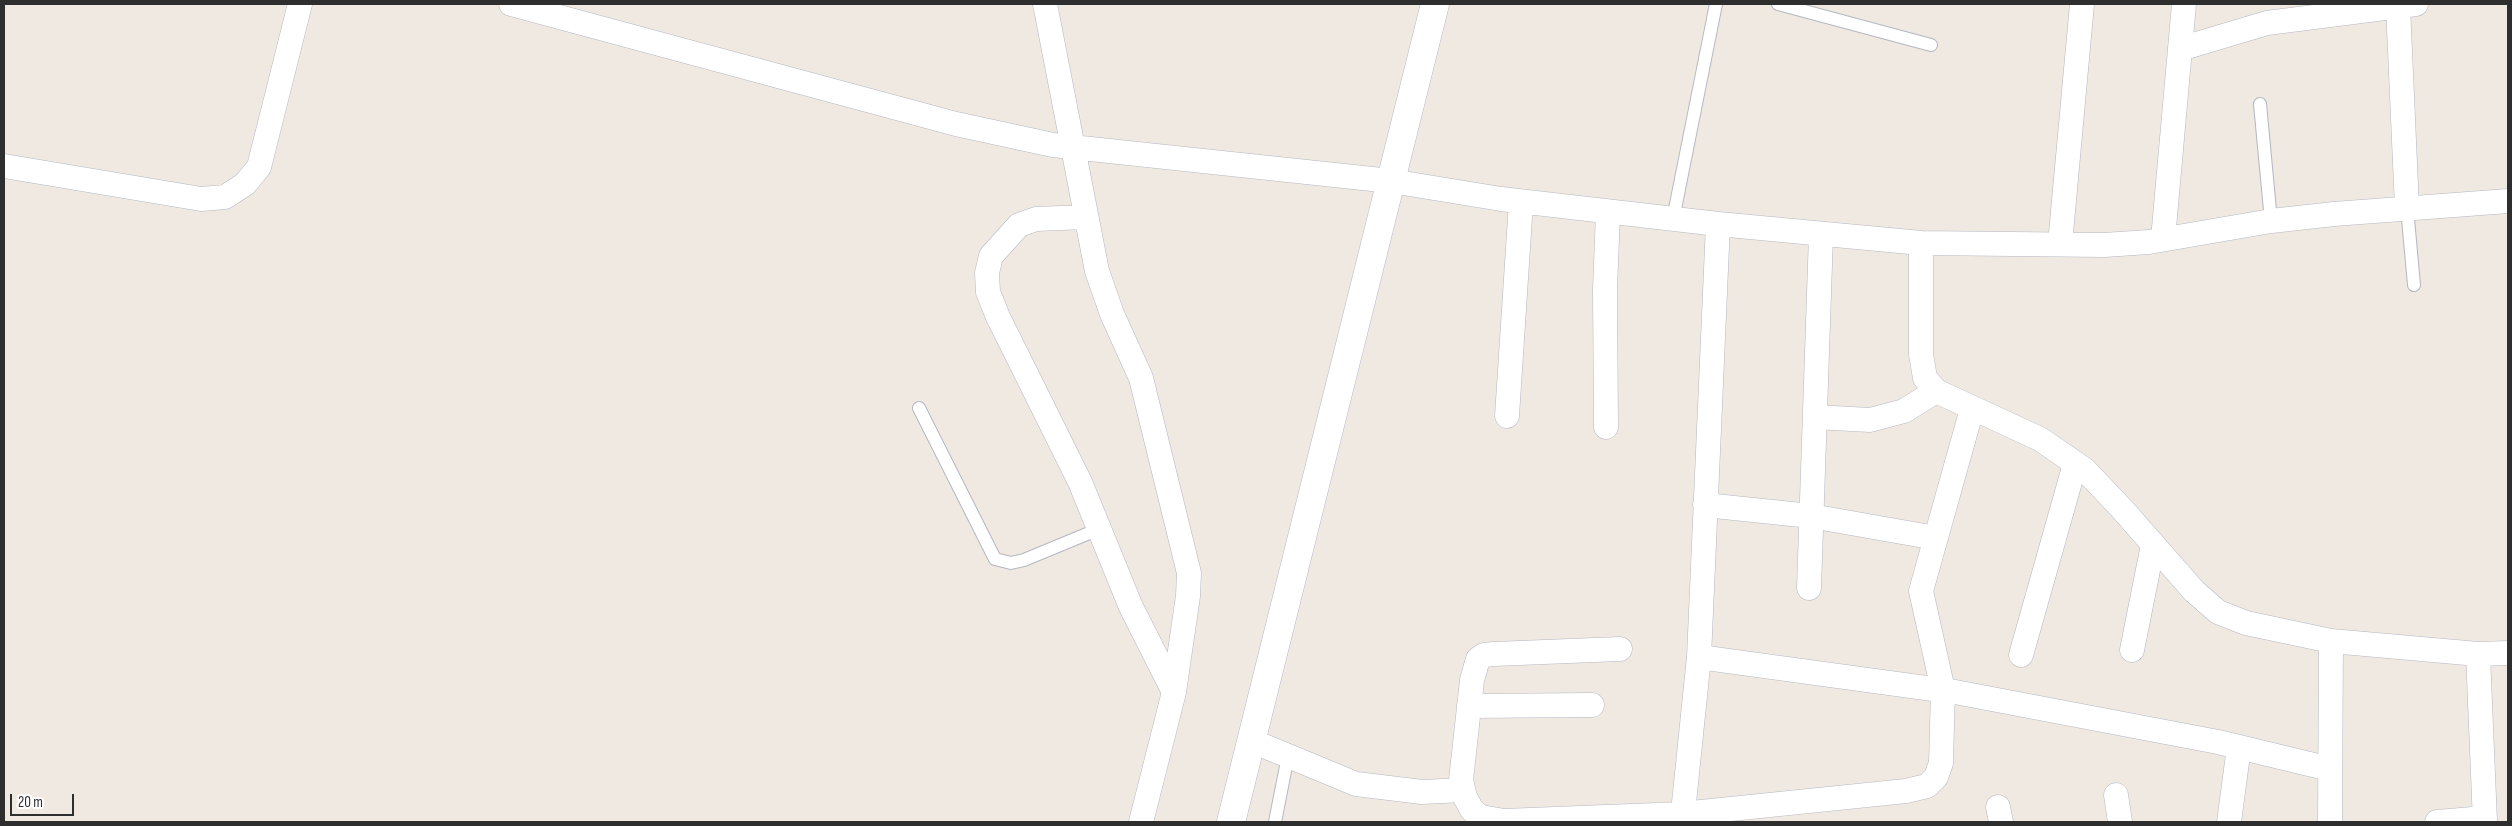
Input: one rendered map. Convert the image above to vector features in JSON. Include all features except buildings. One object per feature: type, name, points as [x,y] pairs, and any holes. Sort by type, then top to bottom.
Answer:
[{"type":"main road","points":[[1231,822],[1435,4]]},
{"type":"street","points":[[4,166],[201,199],[225,197],[244,184],[259,167],[300,4]]},
{"type":"street","points":[[511,4],[956,124],[1053,145],[1391,181],[1521,202],[1821,235],[1921,243],[2104,245],[2163,239],[2271,221],[2407,208],[2508,201]]},
{"type":"street","points":[[1045,4],[1097,271],[1112,314],[1141,378],[1189,573],[1188,596],[1174,692],[1141,822]]},
{"type":"street","points":[[2060,244],[2082,4]]},
{"type":"street","points":[[2163,239],[2184,4]]},
{"type":"street","points":[[2180,49],[2306,10],[2406,5],[2407,208]]},
{"type":"street","points":[[1507,416],[1521,202]]},
{"type":"street","points":[[1606,427],[1605,290],[1608,212]]},
{"type":"street","points":[[1086,216],[1036,219],[1019,225],[991,256],[987,273],[988,292],[998,317],[1080,482],[1131,607],[1174,692]]},
{"type":"street","points":[[1682,818],[1698,657],[1718,224]]},
{"type":"street","points":[[1809,588],[1821,235]]},
{"type":"street","points":[[1921,243],[1921,354],[1925,378],[1936,391],[2040,439],[2085,470],[2123,510],[2194,592],[2218,612],[2246,623],[2332,641],[2478,654],[2508,653]]},
{"type":"street","points":[[1815,417],[1870,420],[1904,410],[1936,391]]},
{"type":"street","points":[[1620,649],[1484,655],[1474,666],[1462,780],[1463,790],[1472,810],[1481,817],[1504,821],[1682,818],[1906,791],[1927,786],[1936,777],[1941,763],[1943,690],[1921,591],[1972,409]]},
{"type":"street","points":[[2021,655],[2075,464]]},
{"type":"street","points":[[1705,505],[1811,516],[1936,538]]},
{"type":"street","points":[[2132,650],[2153,545]]},
{"type":"street","points":[[2330,822],[2332,641]]},
{"type":"street","points":[[2437,822],[2485,820],[2478,654]]},
{"type":"street","points":[[1698,657],[1943,690],[2239,747],[2330,769]]},
{"type":"street","points":[[1469,706],[1592,705]]},
{"type":"street","points":[[1252,741],[1356,784],[1422,792],[1463,790]]},
{"type":"street","points":[[2229,822],[2239,747]]},
{"type":"street","points":[[2116,795],[2120,822]]},
{"type":"lane","points":[[1673,219],[1716,4]]},
{"type":"lane","points":[[1778,4],[1931,45]]},
{"type":"lane","points":[[2260,104],[2271,221]]},
{"type":"lane","points":[[2407,208],[2414,285]]},
{"type":"lane","points":[[919,408],[995,559],[1003,563],[1018,562],[1099,529]]},
{"type":"lane","points":[[1275,822],[1288,756]]}]
